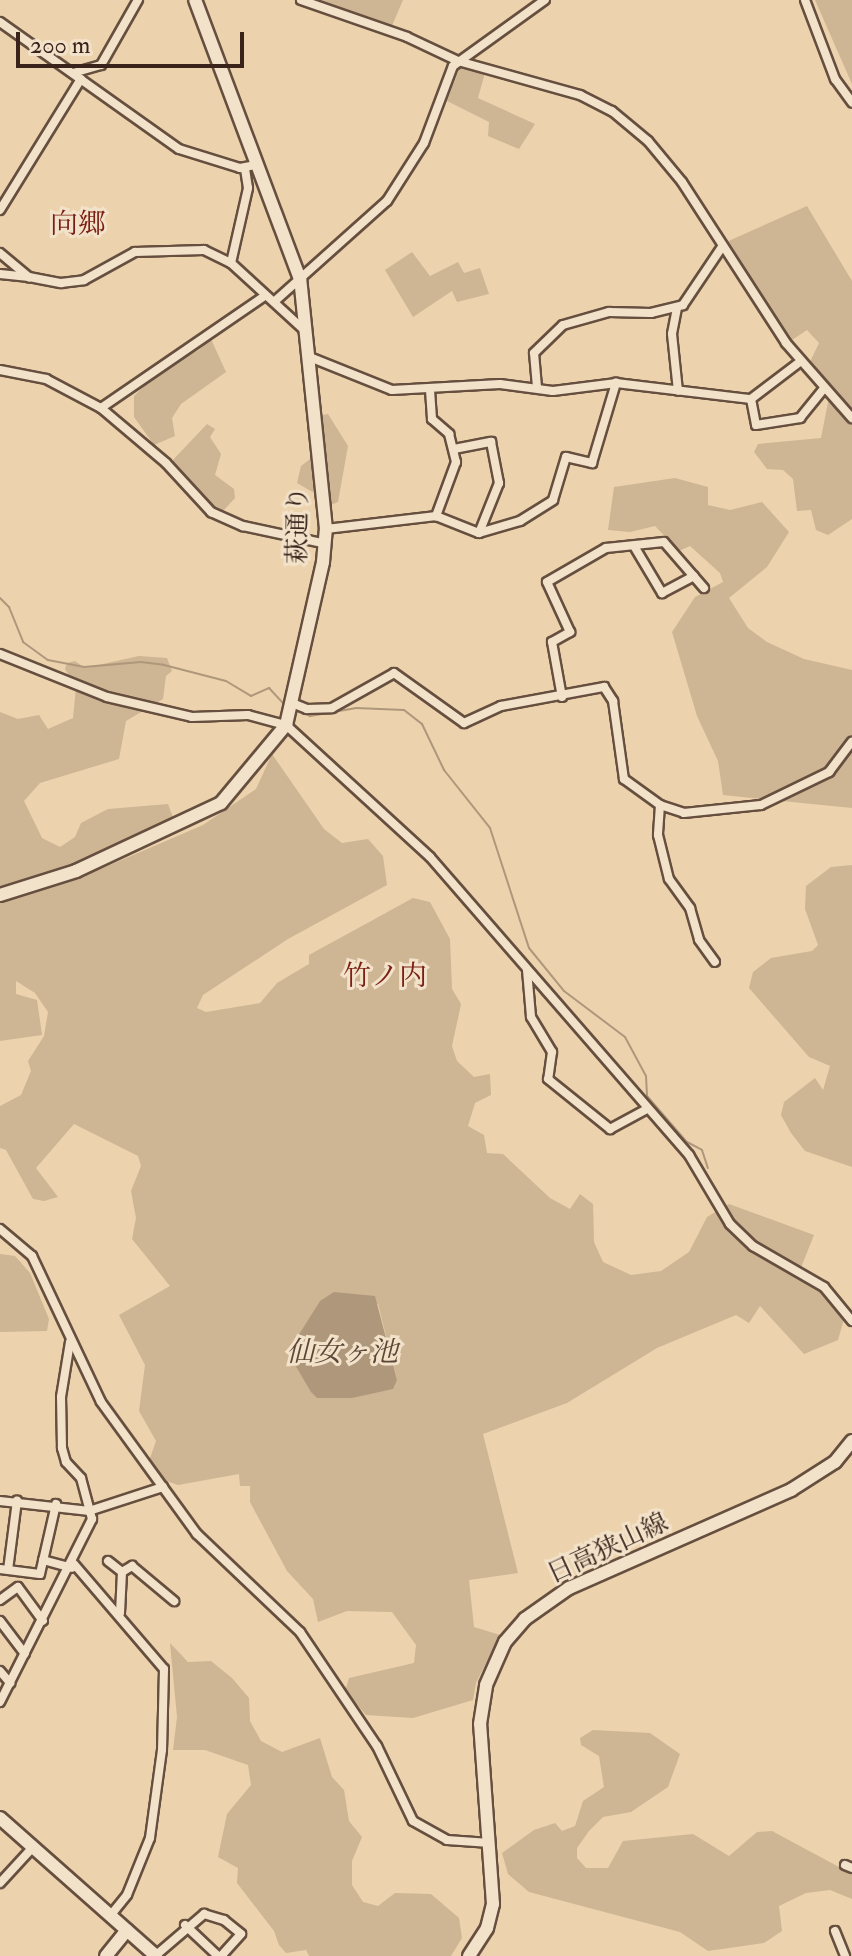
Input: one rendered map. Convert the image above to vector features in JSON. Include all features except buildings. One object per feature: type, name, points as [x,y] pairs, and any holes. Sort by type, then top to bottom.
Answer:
[{"type":"street","points":[[73,73],[101,65],[138,0]]},
{"type":"street","name":"萩通り","points":[[0,895],[76,871],[221,803],[286,725],[292,703],[326,544],[310,337],[300,279],[251,167],[195,0]]},
{"type":"street","points":[[301,0],[407,37],[458,61],[580,95],[612,111],[648,141],[682,182],[722,247],[801,361],[852,418]]},
{"type":"street","points":[[275,301],[387,201],[424,143],[458,61],[545,0]]},
{"type":"street","points":[[805,0],[835,79],[852,102]]},
{"type":"street","points":[[0,22],[179,149],[251,167],[231,263]]},
{"type":"street","points":[[0,210],[81,79]]},
{"type":"street","points":[[678,391],[672,334],[677,308],[722,247]]},
{"type":"street","points":[[0,274],[76,282],[125,255],[155,248],[204,250],[231,263],[263,297],[275,301],[310,337]]},
{"type":"street","points":[[0,253],[29,277]]},
{"type":"street","points":[[101,408],[263,297]]},
{"type":"street","points":[[537,387],[534,353],[563,325],[609,312],[677,308]]},
{"type":"street","points":[[312,358],[381,387],[430,390],[500,384],[553,391],[616,383],[751,399],[801,361]]},
{"type":"street","points":[[0,370],[46,379],[101,408],[166,463],[211,512],[243,526],[326,544]]},
{"type":"street","points":[[326,529],[436,516],[479,533],[505,529],[553,500],[566,457],[592,463],[616,383]]},
{"type":"street","points":[[751,399],[756,425],[800,418],[824,388]]},
{"type":"street","points":[[430,390],[432,419],[449,434],[454,449],[451,480],[436,516]]},
{"type":"street","points":[[454,449],[491,442],[499,483],[479,533]]},
{"type":"street","points":[[562,697],[552,642],[570,632],[547,582],[606,548],[671,543],[704,588]]},
{"type":"street","points":[[634,546],[662,593],[694,576]]},
{"type":"street","points":[[0,654],[107,697],[192,717],[248,715],[286,725],[430,857],[689,1155],[730,1224],[753,1246],[824,1287],[852,1321]]},
{"type":"street","points":[[292,703],[307,709],[332,708],[394,673],[464,723],[501,706],[607,688],[624,779],[660,805],[690,813],[761,805],[829,772],[852,742]]},
{"type":"street","points":[[660,805],[658,835],[669,879],[690,908],[699,940],[715,962]]},
{"type":"street","points":[[527,970],[531,1017],[552,1052],[548,1079],[613,1132],[647,1109]]},
{"type":"street","points":[[0,1229],[32,1256],[101,1402],[225,1565],[300,1632],[377,1746],[413,1821],[447,1840],[490,1843]]},
{"type":"street","points":[[0,1702],[73,1566],[92,1519],[81,1478],[66,1462],[62,1448],[61,1397],[71,1341]]},
{"type":"street","name":"日高狭山線","points":[[469,1956],[487,1928],[493,1904],[480,1755],[482,1703],[494,1664],[514,1630],[569,1588],[791,1490],[835,1462],[852,1441]]},
{"type":"street","points":[[1,1500],[56,1504],[89,1511],[163,1487]]},
{"type":"street","points":[[17,1501],[4,1569],[40,1574],[56,1504]]},
{"type":"street","points":[[43,1560],[73,1566],[159,1657],[166,1702],[150,1838],[127,1895],[110,1916]]},
{"type":"street","points":[[108,1561],[122,1572]]},
{"type":"street","points":[[122,1572],[132,1566],[174,1601]]},
{"type":"street","points":[[120,1613],[122,1572]]},
{"type":"street","points":[[0,1600],[18,1587],[43,1621]]},
{"type":"street","points":[[0,1621],[25,1654]]},
{"type":"street","points":[[0,1671],[10,1683]]},
{"type":"street","points":[[0,1818],[155,1956],[185,1925],[204,1914],[215,1915],[241,1934],[220,1956],[185,1925]]},
{"type":"street","points":[[0,1883],[34,1846]]},
{"type":"street","points":[[106,1956],[127,1930]]},
{"type":"street","points":[[835,1931],[845,1956]]},
{"type":"shaded area","points":[[321,0],[403,0],[391,28]]},
{"type":"shaded area","points":[[815,0],[852,0],[852,84]]},
{"type":"shaded area","points":[[460,67],[485,73],[478,98],[535,124],[519,149],[488,136],[489,122],[447,101]]},
{"type":"shaded area","points":[[807,206],[852,281],[852,519],[828,535],[816,530],[811,510],[797,511],[793,479],[783,470],[767,469],[754,452],[758,444],[821,438],[831,387],[809,364],[819,343],[807,330],[789,342],[724,243]]},
{"type":"shaded area","points":[[412,252],[430,276],[458,262],[464,273],[480,268],[489,294],[457,302],[452,291],[413,317],[385,270]]},
{"type":"shaded area","points":[[210,337],[226,372],[181,404],[172,418],[175,436],[154,445],[134,417],[134,396],[162,368],[199,350]]},
{"type":"shaded area","points":[[328,414],[348,446],[338,502],[333,504],[297,483],[301,466],[322,450],[323,415]]},
{"type":"shaded area","points":[[207,424],[215,429],[210,437],[221,454],[215,475],[234,489],[235,498],[223,511],[213,509],[172,461]]},
{"type":"shaded area","points":[[675,478],[708,487],[708,505],[730,510],[762,502],[789,532],[767,567],[729,598],[748,628],[767,642],[804,659],[852,670],[852,808],[723,795],[718,761],[697,716],[672,632],[695,597],[723,582],[720,573],[690,546],[679,551],[655,526],[630,532],[608,530],[614,487]]},
{"type":"shaded area","points":[[139,656],[167,658],[172,671],[166,676],[163,699],[126,721],[119,759],[40,783],[24,801],[42,838],[60,847],[75,837],[81,823],[108,809],[168,804],[174,820],[74,867],[0,888],[0,712],[18,719],[39,715],[48,729],[73,718],[76,687],[65,669],[67,663],[75,661],[85,668]]},
{"type":"shaded area","points":[[272,754],[324,829],[342,843],[368,839],[383,856],[387,885],[288,939],[203,995],[197,1008],[206,1012],[260,1003],[277,983],[309,964],[309,955],[413,898],[430,902],[450,939],[452,989],[461,1004],[452,1046],[457,1061],[474,1077],[490,1074],[491,1095],[475,1103],[468,1126],[484,1135],[487,1153],[503,1154],[550,1198],[570,1209],[580,1194],[593,1204],[594,1242],[603,1262],[631,1275],[661,1271],[689,1252],[707,1217],[729,1204],[814,1235],[798,1275],[819,1288],[844,1319],[838,1340],[804,1354],[760,1306],[749,1323],[736,1315],[657,1348],[567,1403],[483,1434],[518,1573],[469,1580],[474,1627],[500,1635],[476,1683],[473,1700],[413,1718],[366,1715],[345,1691],[349,1678],[414,1663],[416,1645],[392,1612],[347,1611],[318,1622],[313,1599],[287,1571],[250,1502],[250,1486],[240,1486],[239,1474],[178,1485],[164,1480],[149,1461],[156,1441],[139,1411],[145,1365],[119,1315],[170,1286],[132,1239],[136,1218],[131,1191],[141,1166],[138,1156],[74,1124],[36,1168],[58,1197],[44,1201],[33,1199],[6,1150],[0,1148],[0,1106],[21,1095],[31,1071],[28,1061],[44,1036],[48,1012],[35,993],[16,981],[16,994],[37,1000],[42,1035],[0,1041],[0,902],[89,874],[203,825],[256,789]],"holes":[[[320,1301],[378,1304],[397,1380],[317,1398],[292,1350]]]},
{"type":"shaded area","points":[[852,865],[852,1167],[805,1151],[791,1133],[781,1115],[784,1102],[815,1078],[823,1090],[830,1066],[809,1057],[749,988],[753,972],[771,958],[812,951],[818,945],[805,909],[806,886],[831,867]]},
{"type":"shaded area","points":[[0,1254],[15,1256],[30,1273],[49,1319],[47,1331],[0,1332]]},
{"type":"shaded area","points":[[170,1643],[188,1662],[211,1661],[232,1678],[249,1698],[250,1721],[261,1741],[282,1752],[320,1738],[332,1777],[344,1790],[349,1821],[362,1837],[352,1861],[352,1885],[363,1902],[378,1906],[395,1893],[431,1894],[459,1918],[462,1938],[451,1956],[309,1956],[306,1950],[286,1953],[274,1931],[237,1883],[238,1868],[218,1857],[227,1814],[251,1785],[248,1765],[205,1750],[173,1750],[177,1717]]},
{"type":"shaded area","points":[[593,1730],[650,1733],[680,1754],[668,1787],[631,1812],[603,1817],[589,1831],[577,1848],[577,1858],[586,1868],[608,1868],[623,1841],[693,1834],[729,1856],[757,1832],[772,1831],[852,1874],[852,1899],[830,1890],[806,1893],[779,1906],[782,1931],[764,1943],[708,1951],[680,1932],[529,1892],[508,1874],[502,1853],[534,1830],[555,1823],[562,1831],[575,1826],[583,1801],[604,1787],[599,1756],[581,1745],[580,1738]]},
{"type":"water","name":"仙女ヶ池","points":[[334,1292],[375,1296],[397,1380],[393,1389],[352,1398],[317,1398],[311,1392],[291,1358],[293,1344],[320,1301]]},
{"type":"waterway","points":[[0,598],[9,607],[23,642],[48,660],[84,667],[141,662],[164,665],[226,681],[251,696],[269,688],[284,704]]},
{"type":"waterway","points":[[294,708],[310,716],[356,708],[404,710],[422,724],[444,770],[490,828],[529,948],[564,991],[625,1037],[646,1076],[647,1096],[687,1142],[702,1150],[708,1168]]},
{"type":"district","name":"向郷","points":[[78,225]]},
{"type":"district","name":"竹ノ内","points":[[385,977]]}]
